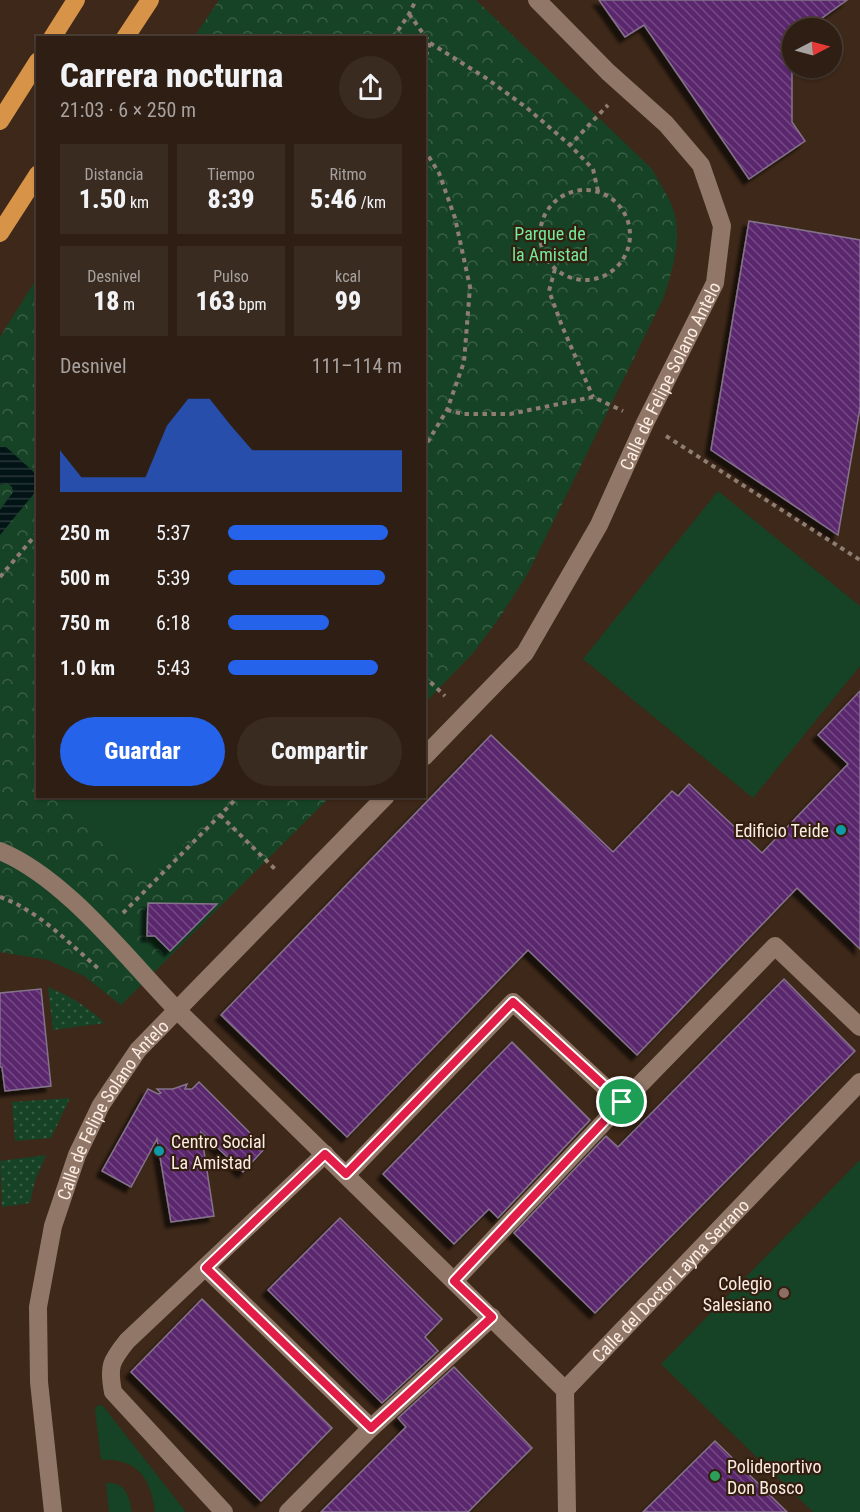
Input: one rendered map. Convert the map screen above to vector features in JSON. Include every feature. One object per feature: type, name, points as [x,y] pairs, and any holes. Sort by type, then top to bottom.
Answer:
[{"type":"highway","points":[[53,36],[76,0]]},
{"type":"highway","points":[[127,36],[150,0]]},
{"type":"highway","points":[[0,120],[36,64]]},
{"type":"highway","points":[[0,233],[36,177]]},
{"type":"street","name":"Calle de Felipe Solano Antelo","points":[[426,755],[525,652],[598,525],[645,423],[716,283],[722,226],[701,165],[666,124],[537,0]]},
{"type":"street","name":"Calle de Felipe Solano Antelo","points":[[53,1512],[39,1382],[38,1307],[53,1226],[77,1155],[101,1105],[138,1050],[384,798]]},
{"type":"street","points":[[0,851],[14,857],[59,889],[104,932],[178,1010],[565,1390],[567,1512]]},
{"type":"street","points":[[454,1281],[622,1102],[775,946],[860,1027]]},
{"type":"street","points":[[346,1174],[513,1002],[622,1102]]},
{"type":"street","name":"Calle del Doctor Layna Serrano","points":[[565,1390],[860,1082]]},
{"type":"street","points":[[224,1512],[113,1392],[109,1373],[112,1360],[127,1341],[325,1154]]},
{"type":"street","points":[[206,1268],[371,1428]]},
{"type":"street","points":[[288,1512],[371,1428],[492,1317]]},
{"type":"path","points":[[394,36],[416,0]]},
{"type":"path","points":[[409,14],[425,36]]},
{"type":"path","points":[[426,37],[430,43],[486,78],[527,108],[570,145],[593,169],[598,191]]},
{"type":"path","points":[[426,56],[430,43]]},
{"type":"path","points":[[570,145],[625,87]]},
{"type":"path","points":[[426,152],[439,173],[455,218],[470,287],[464,362],[447,410],[426,445]]},
{"type":"path","points":[[578,189],[598,191],[615,200],[628,218],[631,237],[626,257],[612,272],[593,280],[573,279],[555,269],[543,252],[540,232],[545,213],[559,197],[578,189]]},
{"type":"path","points":[[555,269],[549,291],[593,397]]},
{"type":"path","points":[[447,410],[463,414],[510,414],[593,397],[645,423],[860,560]]},
{"type":"path","points":[[0,577],[36,534]]},
{"type":"path","points":[[104,932],[236,798]]},
{"type":"path","points":[[220,815],[295,889]]},
{"type":"path","points":[[0,897],[13,901],[52,928],[104,973]]},
{"type":"green space","name":"Parque de la Amistad","points":[[219,0],[476,0],[652,169],[673,209],[677,226],[676,247],[663,299],[528,573],[474,652],[426,702],[426,36],[195,36]]},
{"type":"green space","points":[[36,280],[36,798],[329,798],[121,1005],[84,976],[48,960],[0,952],[0,337]]},
{"type":"green space","points":[[718,491],[860,606],[860,666],[753,798],[583,659]]},
{"type":"green space","points":[[67,798],[231,798],[148,880]]},
{"type":"green space","points":[[48,987],[78,1002],[105,1023],[53,1030]]},
{"type":"green space","points":[[70,1098],[51,1138],[15,1141],[12,1102]]},
{"type":"green space","points":[[46,1155],[35,1181],[30,1203],[2,1207],[0,1161]]},
{"type":"green space","name":"Colegio Salesiano","points":[[860,1160],[860,1512],[813,1512],[661,1364]]},
{"type":"green space","points":[[98,1405],[103,1406],[186,1512],[155,1512],[150,1490],[140,1473],[124,1463],[101,1460],[95,1409]]},
{"type":"green space","points":[[106,1483],[118,1485],[125,1491],[132,1512],[109,1512]]},
{"type":"shaded area","points":[[0,447],[6,447],[36,474],[36,491],[0,535],[0,510],[13,492],[12,487],[7,483],[0,485]]},
{"type":"building","points":[[599,0],[847,0],[822,18],[782,18],[782,78],[792,78],[792,122],[805,141],[749,179],[644,25],[625,37]]},
{"type":"building","points":[[749,221],[860,240],[860,408],[838,535],[711,450]]},
{"type":"building","points":[[860,691],[860,949],[797,888],[637,1055],[528,950],[347,1137],[221,1015],[491,735],[613,852],[672,791],[678,796],[689,784],[762,853],[848,764],[818,735]]},
{"type":"building","points":[[148,903],[217,904],[170,951],[155,936],[147,936]]},
{"type":"building","points":[[784,979],[855,1051],[595,1313],[514,1233],[606,1136],[618,1147]]},
{"type":"building","points":[[41,989],[51,1086],[5,1091],[2,1067],[0,1067],[0,993]]},
{"type":"building","points":[[512,1042],[590,1120],[498,1218],[489,1209],[454,1244],[383,1174]]},
{"type":"building","name":"Centro Social La Amistad","points":[[199,1082],[265,1148],[243,1172],[201,1132],[214,1216],[171,1222],[157,1139],[131,1187],[102,1171],[148,1089],[158,1094],[161,1093],[157,1089],[173,1089],[187,1084],[185,1089],[192,1089]]},
{"type":"building","points":[[340,1218],[442,1319],[425,1337],[438,1351],[382,1403],[268,1290]]},
{"type":"building","points":[[202,1299],[332,1428],[261,1501],[131,1372]]},
{"type":"building","points":[[454,1367],[532,1448],[468,1512],[321,1512],[406,1427],[398,1418]]},
{"type":"building","name":"Polideportivo Don Bosco","points":[[715,1441],[787,1512],[643,1512]]},
{"type":"place","name":"Edificio Teide","points":[[841,830]]},
{"type":"place","name":"Centro Social La Amistad","points":[[159,1151]]},
{"type":"place","name":"Colegio Salesiano","points":[[784,1293]]},
{"type":"place","name":"Polideportivo Don Bosco","points":[[715,1476]]},
{"type":"route","points":[[513,1002],[622,1102],[454,1281],[492,1317],[371,1428],[206,1268],[325,1154],[346,1174],[513,1002]]}]
